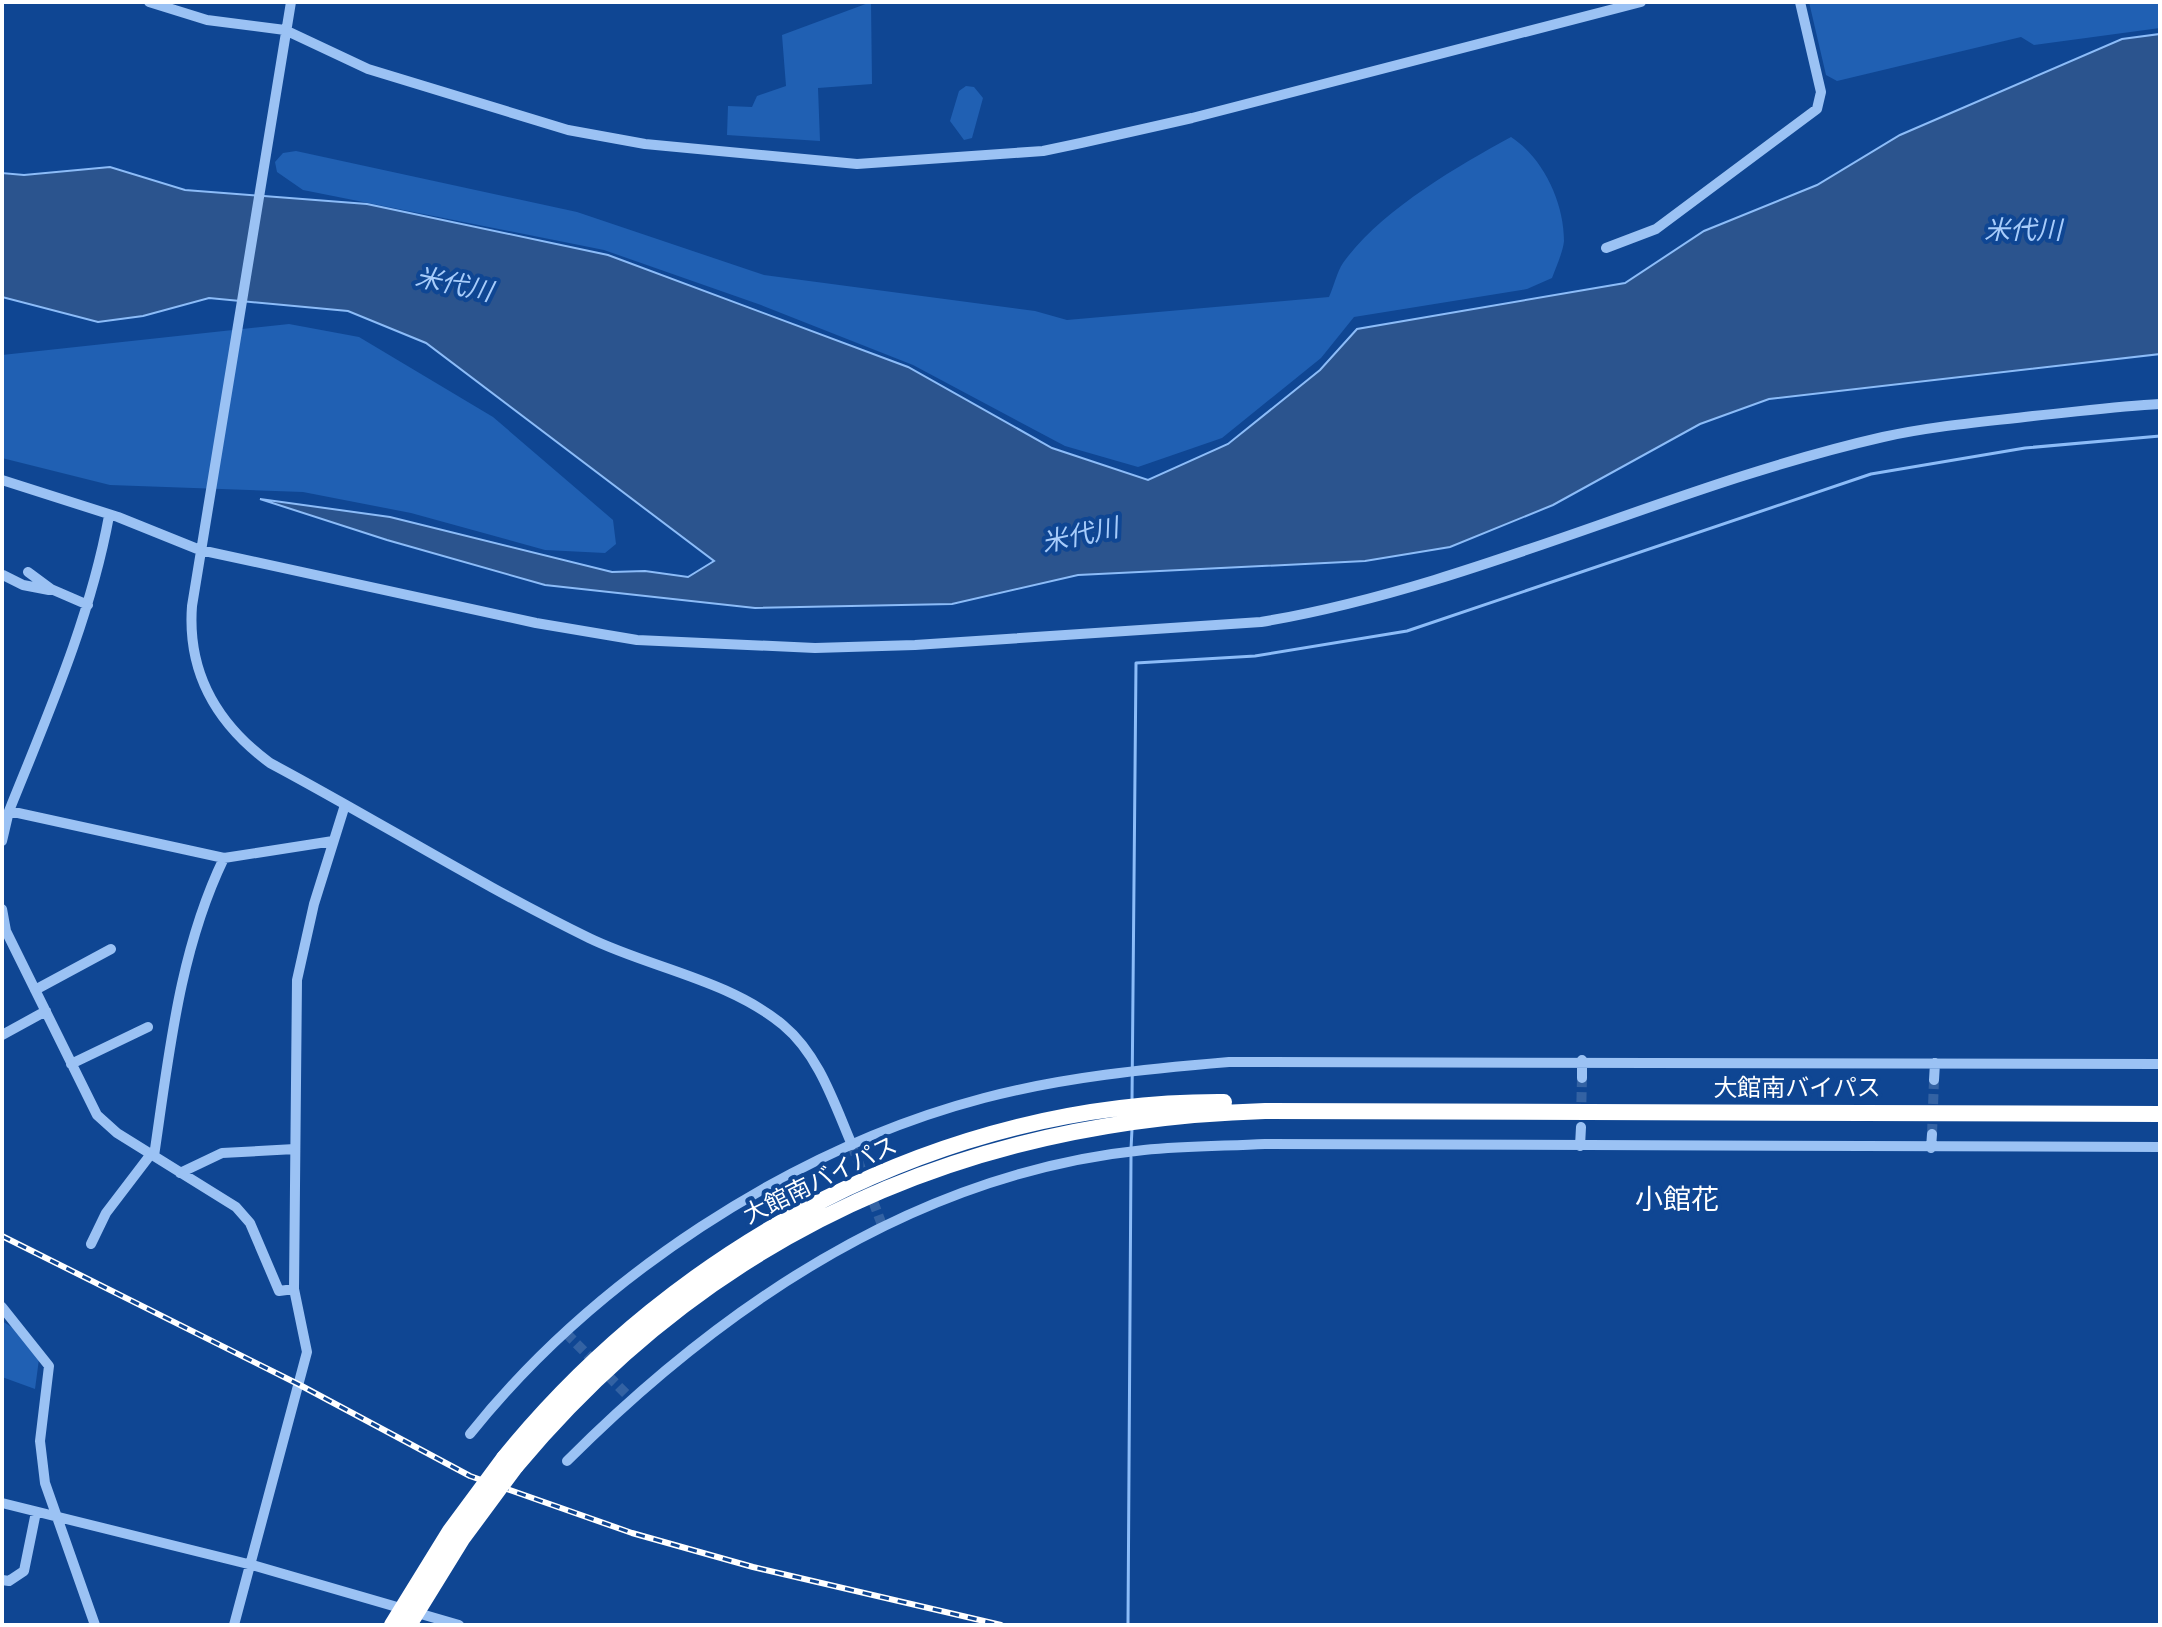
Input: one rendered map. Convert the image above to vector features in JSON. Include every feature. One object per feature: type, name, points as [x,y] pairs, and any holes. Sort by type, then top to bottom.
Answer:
[{"type":"highway","name":"大館南バイパス","points":[[389,1625],[450,1531],[510,1462],[635,1344],[714,1283],[842,1207],[936,1168],[1110,1116],[1265,1103],[1434,1110],[2160,1114]]},
{"type":"highway","name":"大館南バイパス","points":[[412,1625],[438,1577],[510,1462]]},
{"type":"street","points":[[149,2],[207,20],[285,30],[368,69],[568,130],[645,144],[857,164],[1029,152],[1081,143],[1192,118],[1641,2]]},
{"type":"street","points":[[291,2],[280,53],[200,550],[191,645],[209,698],[244,744],[270,763],[472,878],[591,939],[758,1008],[784,1026],[820,1071],[852,1145]]},
{"type":"street","points":[[1606,248],[1656,229],[1817,109],[1821,92],[1800,2]]},
{"type":"street","points":[[2,480],[200,550],[536,623],[637,640],[815,648],[1156,630],[1275,620],[1398,592],[1676,500],[1883,437],[1957,424],[2160,404]]},
{"type":"street","points":[[2,841],[9,811],[88,605],[109,516]]},
{"type":"street","points":[[28,572],[51,589],[88,605]]},
{"type":"street","points":[[3,575],[23,585],[51,589]]},
{"type":"street","points":[[234,1625],[307,1352],[294,1289],[297,980],[314,904],[345,805]]},
{"type":"street","points":[[9,811],[224,858],[333,841]]},
{"type":"street","points":[[91,1244],[106,1213],[152,1155],[189,949],[207,893],[224,858]]},
{"type":"street","points":[[2,909],[6,931],[97,1115],[152,1155],[236,1207],[250,1223],[279,1291],[294,1289]]},
{"type":"street","points":[[35,990],[111,949]]},
{"type":"street","points":[[2,1035],[46,1011]]},
{"type":"street","points":[[71,1064],[148,1027]]},
{"type":"street","points":[[1582,1060],[1582,1078]]},
{"type":"street","points":[[470,1434],[545,1352],[634,1274],[737,1206],[852,1145],[981,1099],[1034,1086],[1139,1070],[1229,1062],[1582,1060],[2160,1064]]},
{"type":"street","points":[[1934,1080],[1935,1063]]},
{"type":"street","points":[[1580,1146],[1581,1127]]},
{"type":"street","points":[[1931,1148],[1932,1134]]},
{"type":"street","points":[[567,1461],[630,1398],[720,1324],[811,1263],[882,1225],[1040,1169],[1139,1151],[1265,1144],[2160,1147]]},
{"type":"street","points":[[180,1173],[222,1153],[295,1149]]},
{"type":"street","points":[[2,1307],[49,1366],[40,1441],[45,1483],[95,1625]]},
{"type":"street","points":[[2,1503],[252,1565],[454,1624]]},
{"type":"street","points":[[2,1580],[9,1581],[24,1571],[36,1512]]},
{"type":"shaded area","points":[[871,2],[872,84],[818,88],[820,141],[727,135],[728,106],[752,107],[757,96],[786,86],[782,35]]},
{"type":"shaded area","points":[[1809,2],[2160,2],[2160,28],[2034,45],[2021,37],[1837,81],[1826,75]]},
{"type":"shaded area","points":[[966,86],[974,87],[983,98],[972,138],[964,140],[950,121],[959,91]]},
{"type":"shaded area","points":[[1511,137],[1533,157],[1556,196],[1564,241],[1552,278],[1527,289],[1354,317],[1321,358],[1222,438],[1138,467],[1065,446],[913,365],[761,305],[604,250],[303,190],[277,172],[275,162],[283,153],[296,151],[577,212],[764,275],[1035,311],[1067,320],[1329,297],[1343,263],[1377,226],[1443,176]]},
{"type":"shaded area","points":[[289,324],[359,337],[493,417],[613,520],[616,544],[605,553],[545,550],[411,513],[303,492],[110,485],[2,458],[2,355]]},
{"type":"shaded area","points":[[2,1321],[18,1331],[39,1359],[35,1389],[2,1377]]},
{"type":"water","name":"米代川","points":[[2160,34],[2160,354],[1769,399],[1700,424],[1553,505],[1450,547],[1365,561],[1078,575],[952,604],[755,608],[545,585],[387,540],[260,499],[390,517],[612,572],[645,571],[688,577],[714,561],[426,343],[348,311],[209,298],[143,316],[98,322],[2,297],[2,173],[24,175],[110,167],[185,190],[367,204],[608,255],[908,367],[1052,448],[1148,480],[1228,444],[1320,370],[1357,329],[1625,283],[1704,231],[1817,185],[1900,135],[2122,39]]},
{"type":"waterway","points":[[1132,1101],[1136,663],[1255,656],[1407,631],[1871,474],[2025,448],[2160,436]]},
{"type":"waterway","points":[[1131,1149],[1132,1129]]},
{"type":"waterway","points":[[1128,1625],[1131,1157]]},
{"type":"tunnel","points":[[1581,1117],[1582,1078]]},
{"type":"tunnel","points":[[1932,1134],[1934,1080]]},
{"type":"tunnel","points":[[852,1145],[882,1225]]},
{"type":"tunnel","points":[[566,1333],[630,1398]]},
{"type":"railway","points":[[2,1236],[298,1384],[470,1476],[632,1533],[753,1567],[1001,1625]]},
{"type":"district","name":"小館花","points":[[1677,1199]]}]
